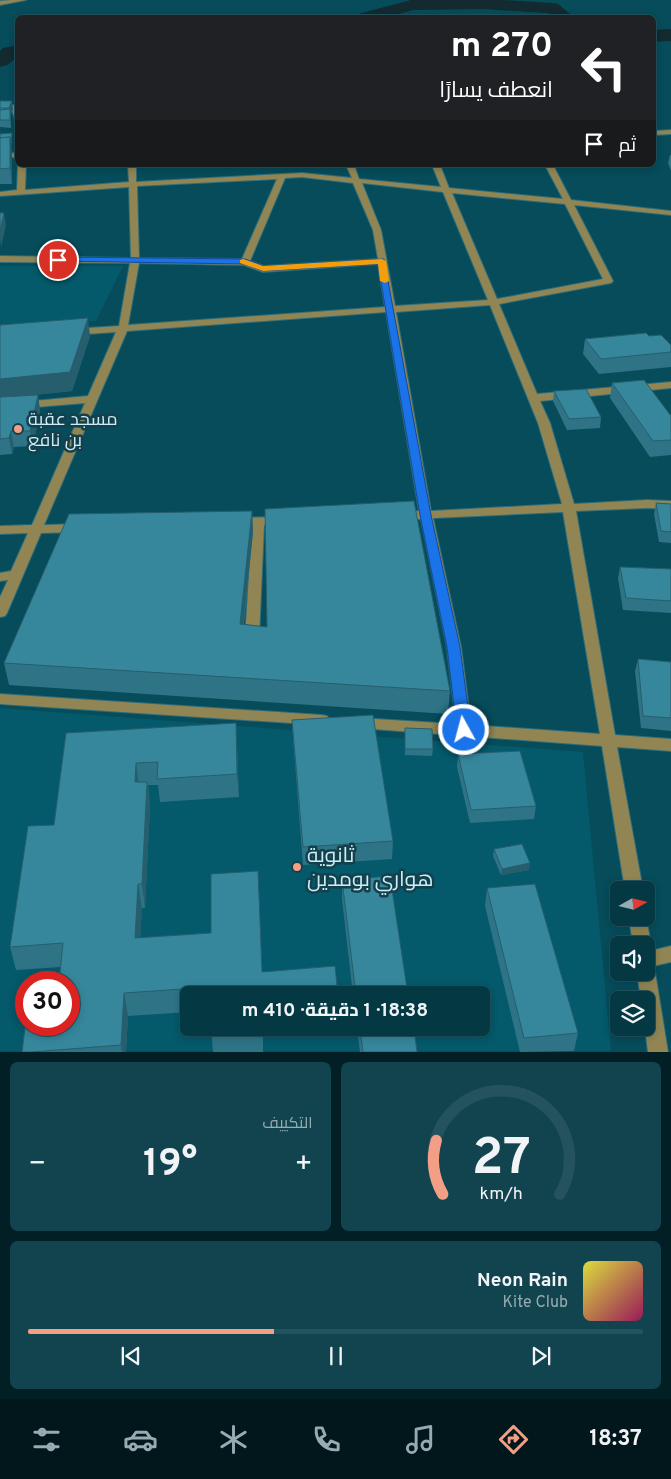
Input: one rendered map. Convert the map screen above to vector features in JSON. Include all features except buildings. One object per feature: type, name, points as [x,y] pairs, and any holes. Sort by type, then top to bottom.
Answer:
[{"type":"street","points":[[0,3],[23,0]]},
{"type":"street","points":[[0,108],[15,107]]},
{"type":"street","points":[[656,133],[671,132]]},
{"type":"street","points":[[0,156],[15,155]]},
{"type":"street","points":[[21,192],[22,167]]},
{"type":"street","points":[[0,614],[123,328],[135,261],[132,167]]},
{"type":"street","points":[[351,167],[377,230],[389,310],[426,515],[454,647],[464,730]]},
{"type":"street","points":[[437,167],[544,423],[569,508],[632,881]]},
{"type":"street","points":[[66,332],[493,302],[608,281],[550,167]]},
{"type":"street","points":[[0,194],[270,174],[282,176],[302,175],[671,213]]},
{"type":"street","points":[[245,262],[282,176]]},
{"type":"street","points":[[0,259],[245,262],[263,269],[382,261]]},
{"type":"street","points":[[533,398],[671,385]]},
{"type":"street","points":[[0,407],[92,399]]},
{"type":"street","points":[[386,516],[671,505]]},
{"type":"street","points":[[220,523],[298,520]]},
{"type":"street","points":[[252,639],[258,522]]},
{"type":"street","points":[[0,530],[93,528]]},
{"type":"street","points":[[0,577],[16,575]]},
{"type":"street","points":[[0,700],[464,730],[539,737],[608,739],[671,744]]},
{"type":"street","points":[[655,958],[671,954]]},
{"type":"street","points":[[647,981],[658,1052]]},
{"type":"shaded area","points":[[0,266],[123,266],[96,321],[0,329]]},
{"type":"shaded area","name":"ثانوية هواري بومدين","points":[[0,708],[583,752],[611,1051],[0,1051]]},
{"type":"waterway","points":[[375,15],[412,5],[483,4],[552,8],[562,15]]},
{"type":"waterway","points":[[656,36],[671,35]]},
{"type":"waterway","points":[[0,61],[10,52],[15,51]]},
{"type":"slow traffic","points":[[243,262],[263,269],[382,261],[385,281]]},
{"type":"place","name":"مسجد عقبة بن نافع","points":[[18,429]]},
{"type":"place","name":"ثانوية هواري بومدين","points":[[297,867]]},
{"type":"route","points":[[58,260],[245,262],[263,269],[382,261],[426,515],[454,647],[464,730]]}]
